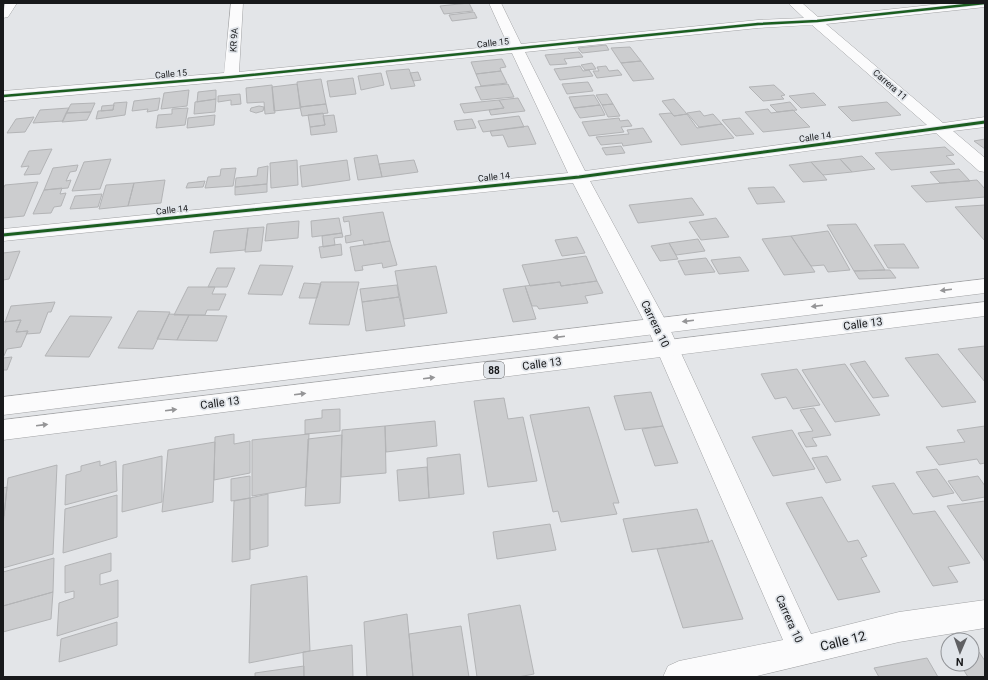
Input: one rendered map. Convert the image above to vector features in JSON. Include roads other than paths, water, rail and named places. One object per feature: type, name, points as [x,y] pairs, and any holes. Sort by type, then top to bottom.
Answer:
[{"type":"main road","name":"KR 9A","points":[[231,77],[236,3]]},
{"type":"main road","name":"Carrera 10","points":[[495,3],[579,177],[657,325],[804,651]]},
{"type":"main road","name":"Carrera 11","points":[[794,3],[985,167]]},
{"type":"main road","name":"Calle 15","points":[[758,24],[804,12],[891,3]]},
{"type":"main road","name":"Calle 15","points":[[3,96],[231,77],[758,24],[817,22],[985,3]]},
{"type":"main road","name":"Calle 14","points":[[3,235],[579,177],[985,122]]},
{"type":"main road","name":"88","points":[[3,406],[985,286]]},
{"type":"main road","name":"Calle 13","points":[[3,430],[985,309]]},
{"type":"main road","name":"Calle 12","points":[[679,677],[804,651],[899,627],[985,614]]}]
